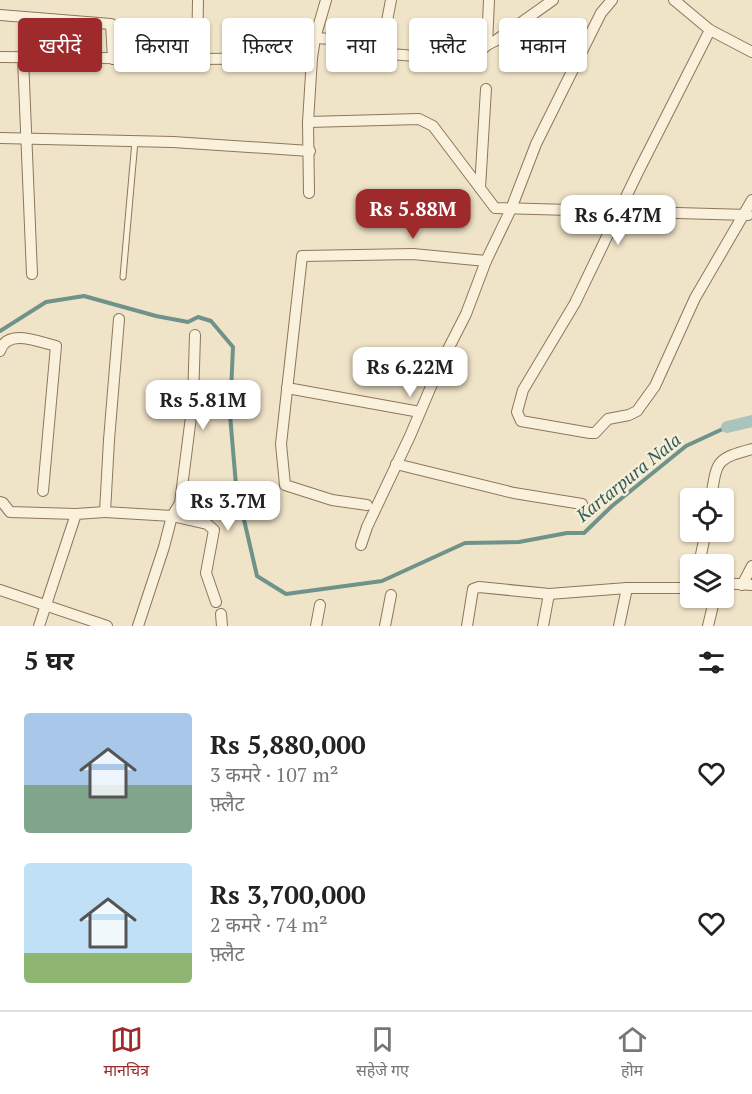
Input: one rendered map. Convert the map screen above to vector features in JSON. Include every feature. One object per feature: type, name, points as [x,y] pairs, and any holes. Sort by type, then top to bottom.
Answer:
[{"type":"street","points":[[198,0],[198,18]]},
{"type":"street","points":[[314,45],[326,0]]},
{"type":"street","points":[[387,18],[390,0]]},
{"type":"street","points":[[489,0],[487,45],[553,0]]},
{"type":"street","points":[[362,544],[367,527],[441,363],[466,314],[536,144],[601,13],[612,0]]},
{"type":"street","points":[[674,0],[710,30],[752,52]]},
{"type":"street","points":[[0,15],[111,24],[113,59],[102,59]]},
{"type":"street","points":[[710,30],[575,303],[523,390],[517,412],[521,421],[590,434],[595,433],[608,419],[629,416],[637,411],[655,386],[695,298],[748,215],[752,200]]},
{"type":"street","points":[[315,38],[326,39]]},
{"type":"street","points":[[0,57],[18,58]]},
{"type":"street","points":[[24,72],[32,274]]},
{"type":"street","points":[[309,193],[308,122],[311,72]]},
{"type":"street","points":[[480,188],[486,89]]},
{"type":"street","points":[[308,122],[419,119],[426,121],[433,126],[495,208],[748,215]]},
{"type":"street","points":[[0,138],[135,141],[310,151]]},
{"type":"street","points":[[367,505],[332,500],[285,485],[281,444],[302,256],[413,254],[486,261]]},
{"type":"street","points":[[105,512],[108,440],[119,319]]},
{"type":"street","points":[[138,626],[165,547],[172,516],[180,503],[193,400],[195,335]]},
{"type":"street","points":[[0,351],[2,344],[8,340],[22,338],[56,346],[43,491]]},
{"type":"street","points":[[287,388],[420,411]]},
{"type":"street","points":[[713,488],[716,469],[726,456],[752,449]]},
{"type":"street","points":[[396,464],[514,493],[582,504]]},
{"type":"street","points":[[0,502],[3,502],[10,512],[76,514],[105,512],[172,516],[207,524],[214,530],[206,573],[216,602]]},
{"type":"street","points":[[39,626],[76,514]]},
{"type":"street","points":[[747,585],[752,567]]},
{"type":"street","points":[[467,626],[473,589],[479,587],[549,594],[627,588],[680,588]]},
{"type":"street","points":[[619,626],[627,588]]},
{"type":"street","points":[[0,590],[107,626]]},
{"type":"street","points":[[543,626],[549,594]]},
{"type":"street","points":[[386,626],[391,595]]},
{"type":"street","points":[[316,626],[320,605]]},
{"type":"street","points":[[708,626],[712,608]]},
{"type":"street","points":[[221,614],[222,626]]},
{"type":"lane","points":[[123,277],[135,141]]},
{"type":"waterway","name":"Kartarpura Nala","points":[[0,331],[46,302],[84,296],[156,316],[188,322],[198,317],[211,321],[233,347],[230,415],[236,485],[257,576],[286,594],[382,581],[465,543],[519,542],[567,533],[584,533],[612,506],[686,446],[727,427]]},
{"type":"waterway","points":[[727,427],[752,421]]}]
